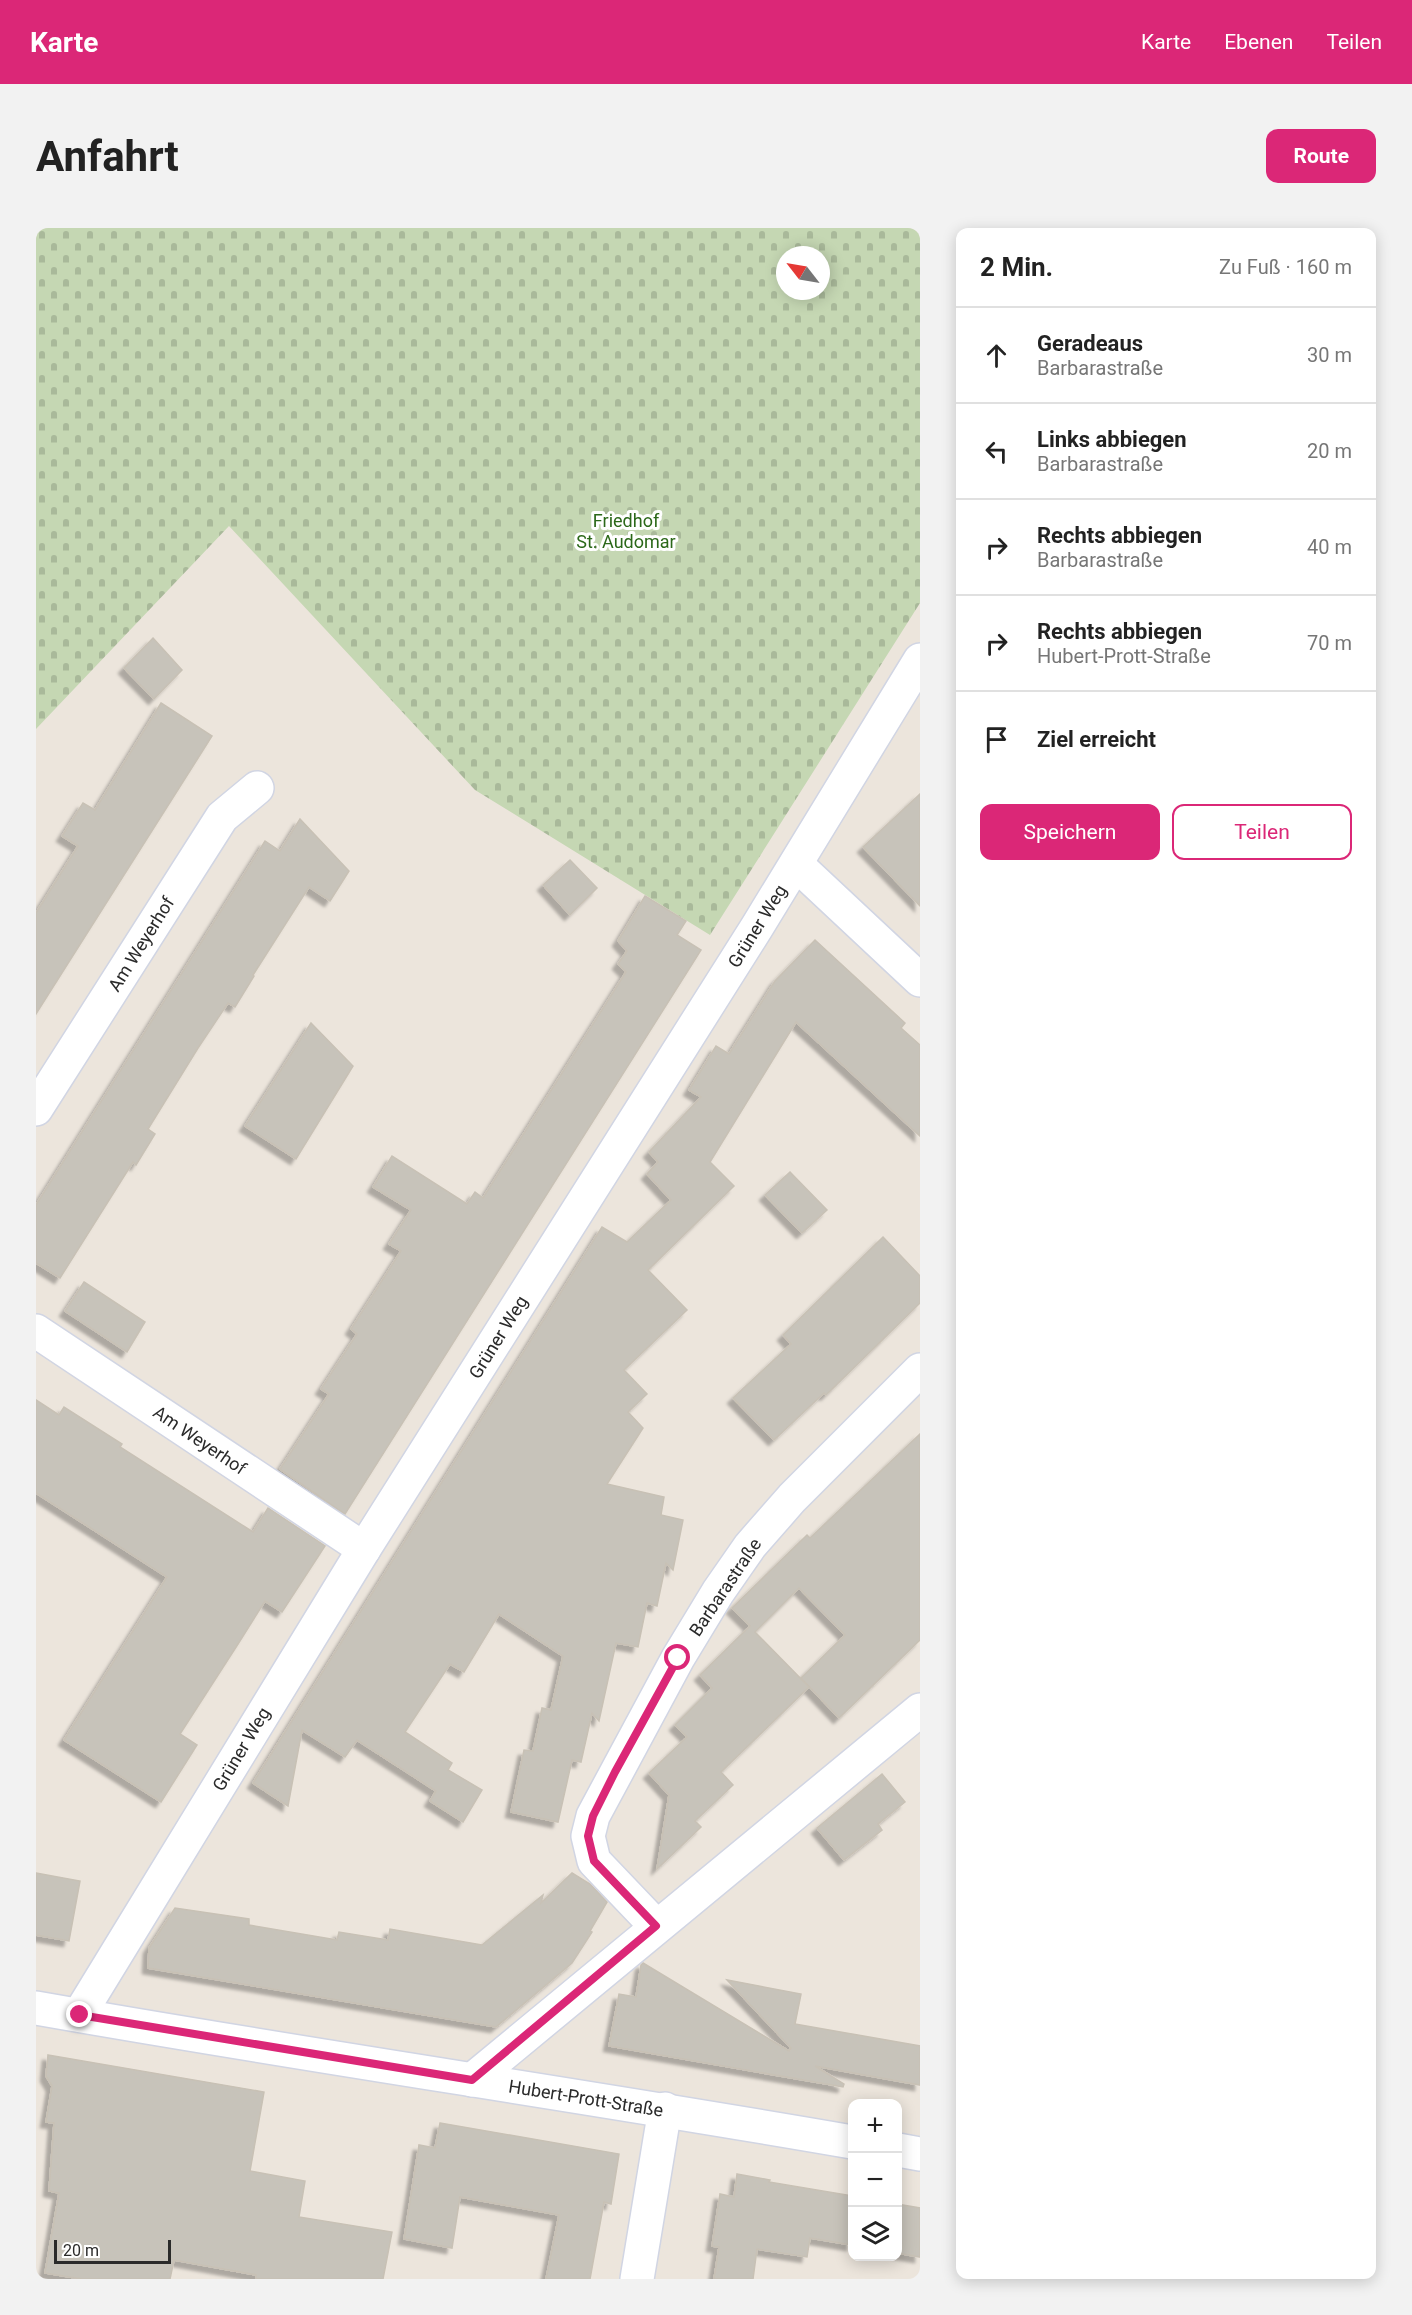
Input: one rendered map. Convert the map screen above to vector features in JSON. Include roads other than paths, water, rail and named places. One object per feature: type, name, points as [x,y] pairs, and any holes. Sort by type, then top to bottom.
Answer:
[{"type":"street","name":"Grüner Weg","points":[[80,2015],[364,1549],[796,864],[920,660]]},
{"type":"street","name":"Am Weyerhof","points":[[36,1109],[222,817],[257,788]]},
{"type":"street","points":[[796,864],[920,980]]},
{"type":"street","name":"Am Weyerhof","points":[[36,1331],[364,1549]]},
{"type":"street","name":"Barbarastraße","points":[[656,1926],[594,1861],[588,1836],[593,1816],[678,1658],[718,1592],[750,1546],[792,1498],[920,1370]]},
{"type":"street","points":[[472,2080],[920,1710]]},
{"type":"street","name":"Hubert-Prott-Straße","points":[[36,2008],[472,2080],[665,2109],[848,2141]]},
{"type":"street","points":[[637,2279],[665,2109]]},
{"type":"street","points":[[902,2151],[920,2154]]},
{"type":"park label","name":"Friedhof St. Audomar","points":[[626,530]]}]
